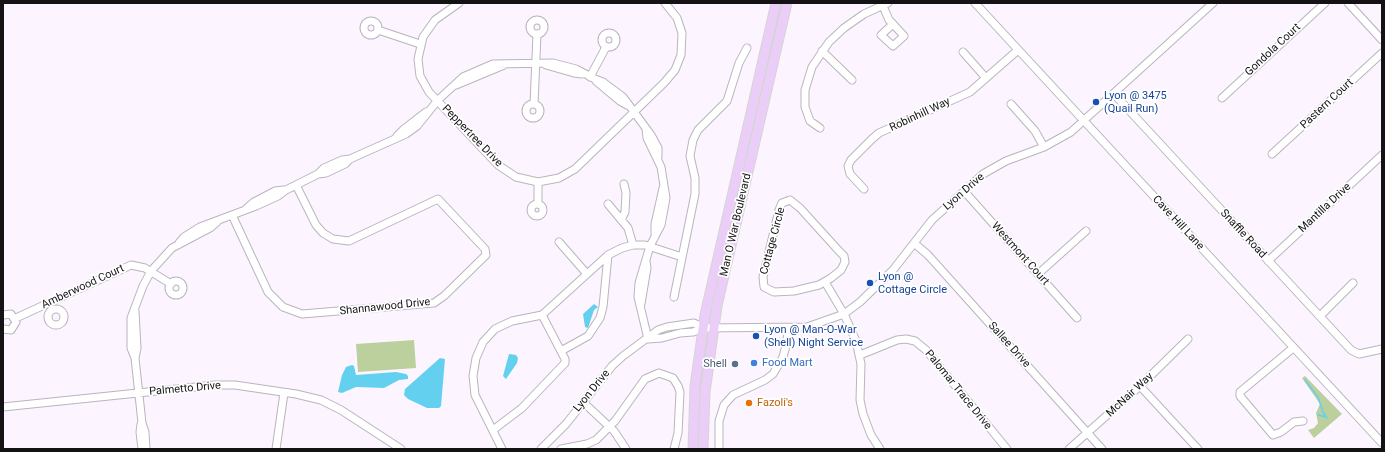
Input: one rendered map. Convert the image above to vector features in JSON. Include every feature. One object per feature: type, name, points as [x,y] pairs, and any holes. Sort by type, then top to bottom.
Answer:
[{"type":"main road","name":"Man O War Boulevard","points":[[693,449],[695,386],[703,328],[776,3]]},
{"type":"main road","name":"Man O War Boulevard","points":[[703,449],[705,392],[714,328],[787,3]]},
{"type":"street","name":"Peppertree Drive","points":[[458,3],[435,20],[426,31],[420,44],[418,59],[420,76],[429,92],[498,164],[516,176],[538,182],[559,178],[575,169],[670,76],[681,55],[683,40],[680,26],[674,13],[665,3]]},
{"type":"street","name":"Cave Hill Lane","points":[[975,3],[1382,443]]},
{"type":"street","name":"Lyon Drive","points":[[541,449],[566,424],[612,366],[648,339],[693,332],[703,328],[788,328],[817,325],[844,314],[860,302],[893,270],[932,220],[983,174],[1006,161],[1061,139],[1084,121],[1213,3]]},
{"type":"street","name":"Gondola Court","points":[[1222,98],[1325,3]]},
{"type":"street","points":[[1348,3],[1382,40]]},
{"type":"street","points":[[820,128],[813,124],[808,118],[804,99],[808,74],[822,51],[837,34],[852,22],[885,4],[893,24]]},
{"type":"street","points":[[378,30],[420,44]]},
{"type":"street","points":[[534,104],[537,34]]},
{"type":"street","points":[[589,77],[606,47]]},
{"type":"street","points":[[674,297],[695,194],[695,178],[690,156],[692,140],[698,130],[727,102],[739,63],[747,48]]},
{"type":"street","name":"Robinhill Way","points":[[864,189],[850,174],[848,166],[851,160],[872,139],[879,133],[970,92],[1018,50]]},
{"type":"street","points":[[822,51],[852,80]]},
{"type":"street","points":[[963,52],[986,78]]},
{"type":"street","name":"Pastern Court","points":[[1272,154],[1382,53]]},
{"type":"street","points":[[146,449],[145,432],[142,423],[138,393],[135,358],[137,348],[135,310],[143,286],[151,272],[166,254],[179,243],[210,228],[217,222],[278,196],[286,190],[318,174],[324,168],[342,160],[350,159],[397,136],[404,129],[428,112],[438,100],[456,85],[505,65],[536,63],[544,64],[589,77],[620,101],[628,105],[646,130],[647,138],[658,158],[661,167],[663,188],[666,198],[661,225],[655,233],[646,260],[647,268],[641,304],[644,326],[648,339]]},
{"type":"street","name":"Snaffle Road","points":[[1114,94],[1268,261],[1356,353],[1364,353],[1382,349]]},
{"type":"street","points":[[1011,104],[1035,131],[1044,147]]},
{"type":"street","name":"Mantilla Drive","points":[[1268,261],[1382,155]]},
{"type":"street","points":[[538,182],[538,204]]},
{"type":"street","points":[[621,220],[625,212],[626,190],[624,184]]},
{"type":"street","name":"Shannawood Drive","points":[[232,215],[268,292],[283,307],[302,314],[434,302],[444,296],[486,255],[486,249],[438,199],[349,240],[333,239],[323,233],[316,225],[296,185]]},
{"type":"street","name":"Westmont Court","points":[[964,191],[1076,318]]},
{"type":"street","name":"Cottage Circle","points":[[785,201],[795,203],[844,256],[845,259],[843,267],[825,282],[811,288],[794,291],[774,292],[764,287],[763,278],[779,210],[785,201]]},
{"type":"street","points":[[608,204],[631,233],[633,245]]},
{"type":"street","points":[[1038,274],[1086,231]]},
{"type":"street","points":[[559,242],[587,274]]},
{"type":"street","name":"Sallee Drive","points":[[914,243],[928,254],[1102,449]]},
{"type":"street","points":[[502,449],[474,390],[474,370],[478,352],[486,337],[500,326],[542,315],[608,256],[622,248],[633,245],[650,246],[682,257]]},
{"type":"street","points":[[561,351],[588,336],[600,318],[608,256]]},
{"type":"street","name":"Amberwood Court","points":[[3,329],[8,330],[14,328],[16,318],[51,306],[124,267],[137,265],[170,284]]},
{"type":"street","points":[[825,282],[853,331],[860,355],[860,400],[863,414],[871,435],[880,449]]},
{"type":"street","points":[[1320,316],[1353,284]]},
{"type":"street","points":[[3,315],[11,314],[16,318]]},
{"type":"street","points":[[493,430],[522,408],[545,382],[564,365],[565,358],[542,315]]},
{"type":"street","points":[[719,449],[719,420],[724,405],[733,395],[765,380],[772,374],[783,357],[787,342],[788,328]]},
{"type":"street","name":"Palomar Trace Drive","points":[[860,355],[898,340],[906,339],[915,341],[926,350],[1007,449]]},
{"type":"street","name":"McNair Way","points":[[1069,449],[1140,386],[1188,339]]},
{"type":"street","points":[[1293,348],[1240,392],[1240,396],[1273,435],[1282,432],[1294,422],[1303,421]]},
{"type":"street","points":[[561,449],[592,442],[610,427],[644,379],[655,374],[664,373],[676,382],[680,392],[678,433],[674,449]]},
{"type":"street","name":"Palmetto Drive","points":[[3,407],[220,385],[310,397],[331,404],[401,449]]},
{"type":"street","points":[[1140,386],[1198,449]]},
{"type":"street","points":[[276,449],[284,393]]},
{"type":"street","points":[[584,402],[610,427],[626,449]]},
{"type":"street","points":[[142,423],[140,432],[142,449]]},
{"type":"green space","points":[[414,340],[416,368],[358,372],[356,344]]},
{"type":"green space","points":[[1305,376],[1342,414],[1314,438],[1308,430],[1314,428],[1318,423],[1316,413],[1320,404],[1302,378]]},
{"type":"water","points":[[594,304],[598,307],[594,310],[588,328],[585,327],[583,314]]},
{"type":"water","points":[[509,354],[516,355],[518,358],[517,363],[506,379],[503,376]]},
{"type":"water","points":[[440,358],[445,359],[441,406],[439,408],[427,408],[408,399],[404,395],[405,389]]},
{"type":"water","points":[[352,365],[354,366],[356,375],[396,372],[406,374],[408,379],[399,380],[384,388],[356,387],[342,393],[338,392],[342,375],[346,367]]},
{"type":"waterway","points":[[1305,380],[1318,397],[1323,412],[1327,418]]},
{"type":"waterway","points":[[1318,415],[1326,417]]},
{"type":"place","name":"Lyon @ 3475 (Quail Run)","points":[[1096,102]]},
{"type":"place","name":"Lyon @ Cottage Circle","points":[[870,283]]},
{"type":"place","name":"Lyon @ Man-O-War (Shell) Night Service","points":[[756,336]]},
{"type":"place","name":"Food Mart","points":[[754,363]]},
{"type":"place","name":"Shell","points":[[735,364]]},
{"type":"place","name":"Fazoli's","points":[[749,403]]}]
